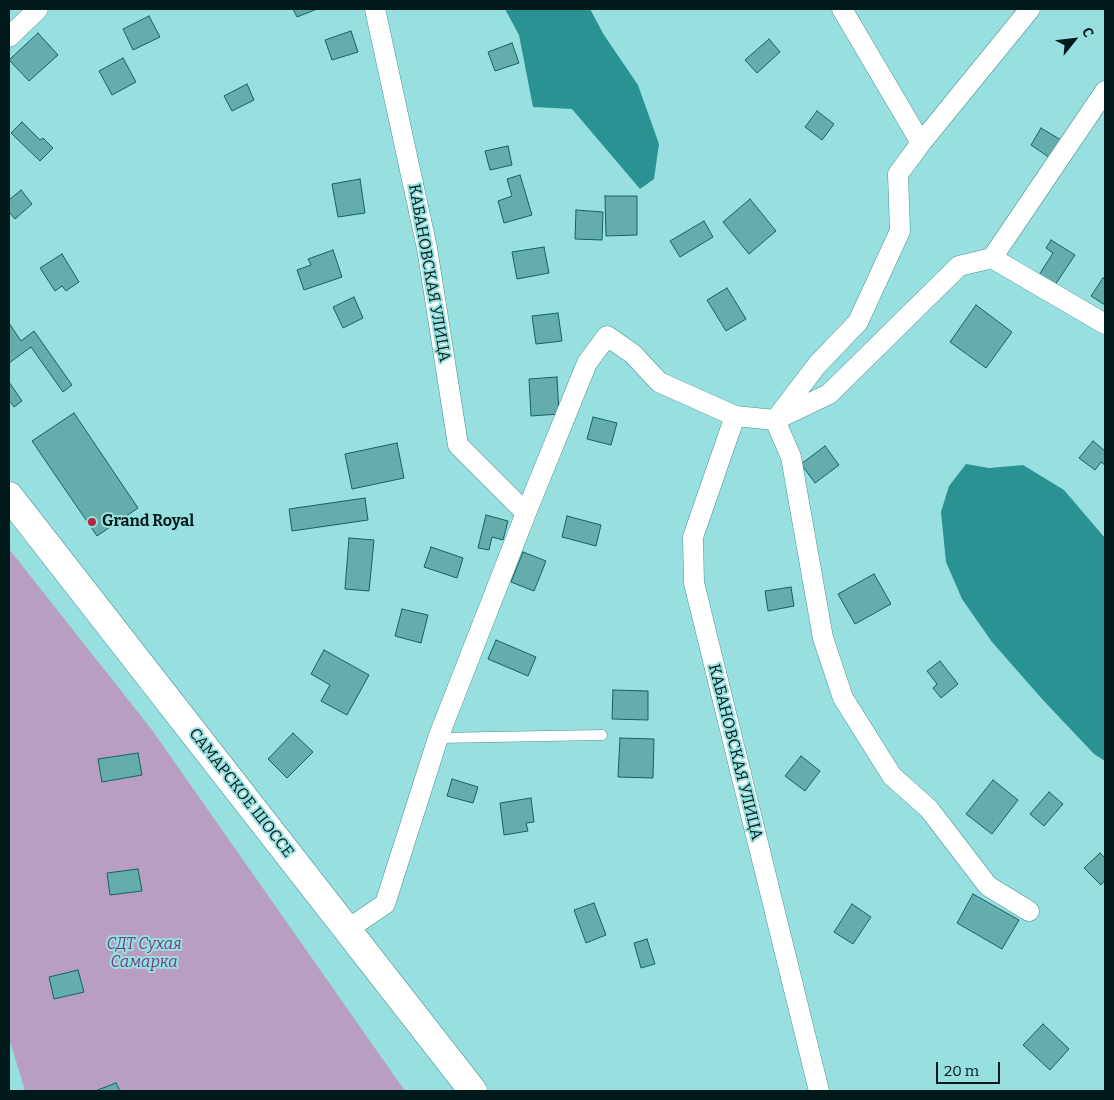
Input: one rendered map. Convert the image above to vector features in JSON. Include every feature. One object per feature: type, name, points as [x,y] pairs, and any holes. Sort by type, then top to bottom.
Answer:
[{"type":"main road","name":"САМАРСКОЕ ШОССЕ","points":[[9,496],[473,1091]]},
{"type":"street","points":[[9,37],[38,9]]},
{"type":"street","name":"КАБАНОВСКАЯ УЛИЦА","points":[[375,9],[427,248],[458,445],[526,513]]},
{"type":"street","points":[[842,9],[921,143]]},
{"type":"street","points":[[774,420],[817,365],[858,322],[900,231],[898,174],[1030,9]]},
{"type":"street","points":[[348,929],[385,904],[438,738],[526,513],[587,363],[608,336],[634,354],[659,382],[735,416],[774,420],[829,394],[959,266],[992,258],[1105,91]]},
{"type":"street","points":[[992,258],[1105,324]]},
{"type":"street","name":"КАБАНОВСКАЯ УЛИЦА","points":[[735,416],[693,537],[694,583],[818,1091]]},
{"type":"street","points":[[774,420],[791,457],[823,638],[843,698],[892,776],[929,809],[988,886],[1029,911]]},
{"type":"lane","points":[[438,738],[602,735]]},
{"type":"green space","name":"СДТ Сухая Самарка","points":[[9,549],[152,730],[405,1091],[25,1091],[9,1038]]},
{"type":"water","points":[[505,9],[590,9],[604,35],[638,85],[659,144],[654,179],[640,189],[572,109],[533,107],[519,35]]},
{"type":"water","points":[[966,464],[989,468],[1023,465],[1064,490],[1105,538],[1105,761],[1094,754],[1043,700],[992,642],[962,599],[946,562],[941,512],[949,486]]},
{"type":"building","points":[[293,9],[317,9],[297,17]]},
{"type":"building","points":[[149,16],[160,37],[133,50],[123,29]]},
{"type":"building","points":[[351,31],[358,52],[332,60],[325,40]]},
{"type":"building","points":[[38,33],[58,55],[29,81],[9,60]]},
{"type":"building","points":[[769,39],[780,52],[757,73],[745,60]]},
{"type":"building","points":[[512,43],[519,63],[495,71],[488,52]]},
{"type":"building","points":[[123,58],[136,82],[112,95],[99,71]]},
{"type":"building","points":[[247,84],[254,100],[232,111],[224,96]]},
{"type":"building","points":[[817,111],[834,124],[822,140],[805,127]]},
{"type":"building","points":[[22,122],[40,140],[43,138],[53,148],[40,161],[11,133]]},
{"type":"building","points":[[1041,128],[1061,140],[1050,158],[1031,145]]},
{"type":"building","points":[[508,146],[512,165],[490,170],[485,151]]},
{"type":"building","points":[[520,175],[532,215],[504,223],[498,201],[512,196],[507,179]]},
{"type":"building","points":[[360,179],[365,213],[338,217],[332,184]]},
{"type":"building","points":[[21,190],[32,204],[15,219],[9,212],[9,200]]},
{"type":"building","points":[[605,196],[637,196],[637,235],[606,236]]},
{"type":"building","points":[[750,199],[776,231],[749,254],[723,222]]},
{"type":"building","points":[[576,210],[603,212],[602,240],[575,239]]},
{"type":"building","points":[[704,221],[713,237],[680,257],[670,241]]},
{"type":"building","points":[[1051,240],[1075,255],[1055,285],[1039,275],[1053,253],[1046,248]]},
{"type":"building","points":[[544,247],[549,273],[517,279],[512,252]]},
{"type":"building","points":[[333,250],[342,277],[304,290],[297,270],[311,265],[308,259]]},
{"type":"building","points":[[62,254],[79,282],[66,291],[62,286],[55,291],[40,268]]},
{"type":"building","points":[[1103,278],[1105,279],[1105,305],[1091,296]]},
{"type":"building","points":[[727,288],[746,319],[726,331],[707,300]]},
{"type":"building","points":[[354,297],[363,318],[343,328],[333,307]]},
{"type":"building","points":[[976,305],[1012,332],[986,368],[950,342]]},
{"type":"building","points":[[558,313],[562,341],[536,344],[532,316]]},
{"type":"building","points":[[9,323],[21,341],[34,331],[72,385],[63,392],[31,347],[9,363]]},
{"type":"building","points":[[557,377],[559,414],[531,416],[529,379]]},
{"type":"building","points":[[9,382],[22,401],[14,407],[9,400]]},
{"type":"building","points":[[74,413],[138,508],[97,536],[32,441]]},
{"type":"building","points":[[593,417],[617,423],[611,445],[587,439]]},
{"type":"building","points":[[1093,441],[1105,451],[1105,465],[1101,462],[1095,470],[1079,458]]},
{"type":"building","points":[[397,443],[404,478],[352,489],[345,454]]},
{"type":"building","points":[[825,446],[839,465],[815,483],[801,464]]},
{"type":"building","points":[[365,498],[368,520],[292,531],[289,509]]},
{"type":"building","points":[[486,515],[508,521],[503,540],[492,537],[489,550],[478,548]]},
{"type":"building","points":[[567,516],[601,525],[596,546],[562,537]]},
{"type":"building","points":[[349,538],[374,540],[369,591],[345,589]]},
{"type":"building","points":[[431,547],[463,558],[457,578],[424,567]]},
{"type":"building","points":[[523,552],[546,561],[534,591],[511,582]]},
{"type":"building","points":[[874,574],[891,604],[855,624],[838,594]]},
{"type":"building","points":[[791,587],[794,606],[768,611],[765,591]]},
{"type":"building","points":[[402,609],[428,615],[421,643],[395,636]]},
{"type":"building","points":[[496,640],[536,657],[528,676],[488,659]]},
{"type":"building","points":[[324,650],[369,675],[347,715],[321,701],[330,685],[311,674]]},
{"type":"building","points":[[940,661],[958,684],[941,698],[933,688],[937,684],[927,671]]},
{"type":"building","points":[[613,690],[648,691],[648,720],[612,719]]},
{"type":"building","points":[[293,733],[313,752],[287,778],[268,759]]},
{"type":"building","points":[[620,738],[654,739],[653,778],[618,777]]},
{"type":"building","points":[[138,753],[142,775],[102,782],[98,759]]},
{"type":"building","points":[[801,756],[820,771],[805,791],[785,776]]},
{"type":"building","points":[[452,779],[478,787],[473,803],[447,796]]},
{"type":"building","points":[[993,780],[1018,800],[992,834],[966,814]]},
{"type":"building","points":[[1049,792],[1063,804],[1044,826],[1030,814]]},
{"type":"building","points":[[531,798],[534,822],[526,823],[528,831],[504,835],[500,803]]},
{"type":"building","points":[[1100,853],[1105,858],[1105,880],[1101,885],[1084,868]]},
{"type":"building","points":[[138,869],[142,891],[110,895],[107,873]]},
{"type":"building","points":[[973,894],[1019,920],[1002,949],[957,923]]},
{"type":"building","points":[[594,903],[606,935],[586,943],[574,910]]},
{"type":"building","points":[[852,904],[871,917],[853,944],[834,932]]},
{"type":"building","points":[[647,939],[655,964],[641,968],[634,943]]},
{"type":"building","points":[[78,970],[84,992],[54,999],[49,977]]},
{"type":"building","points":[[1043,1024],[1069,1049],[1050,1070],[1023,1045]]},
{"type":"building","points":[[116,1083],[120,1091],[95,1091]]},
{"type":"place","name":"Grand Royal","points":[[92,522]]}]
